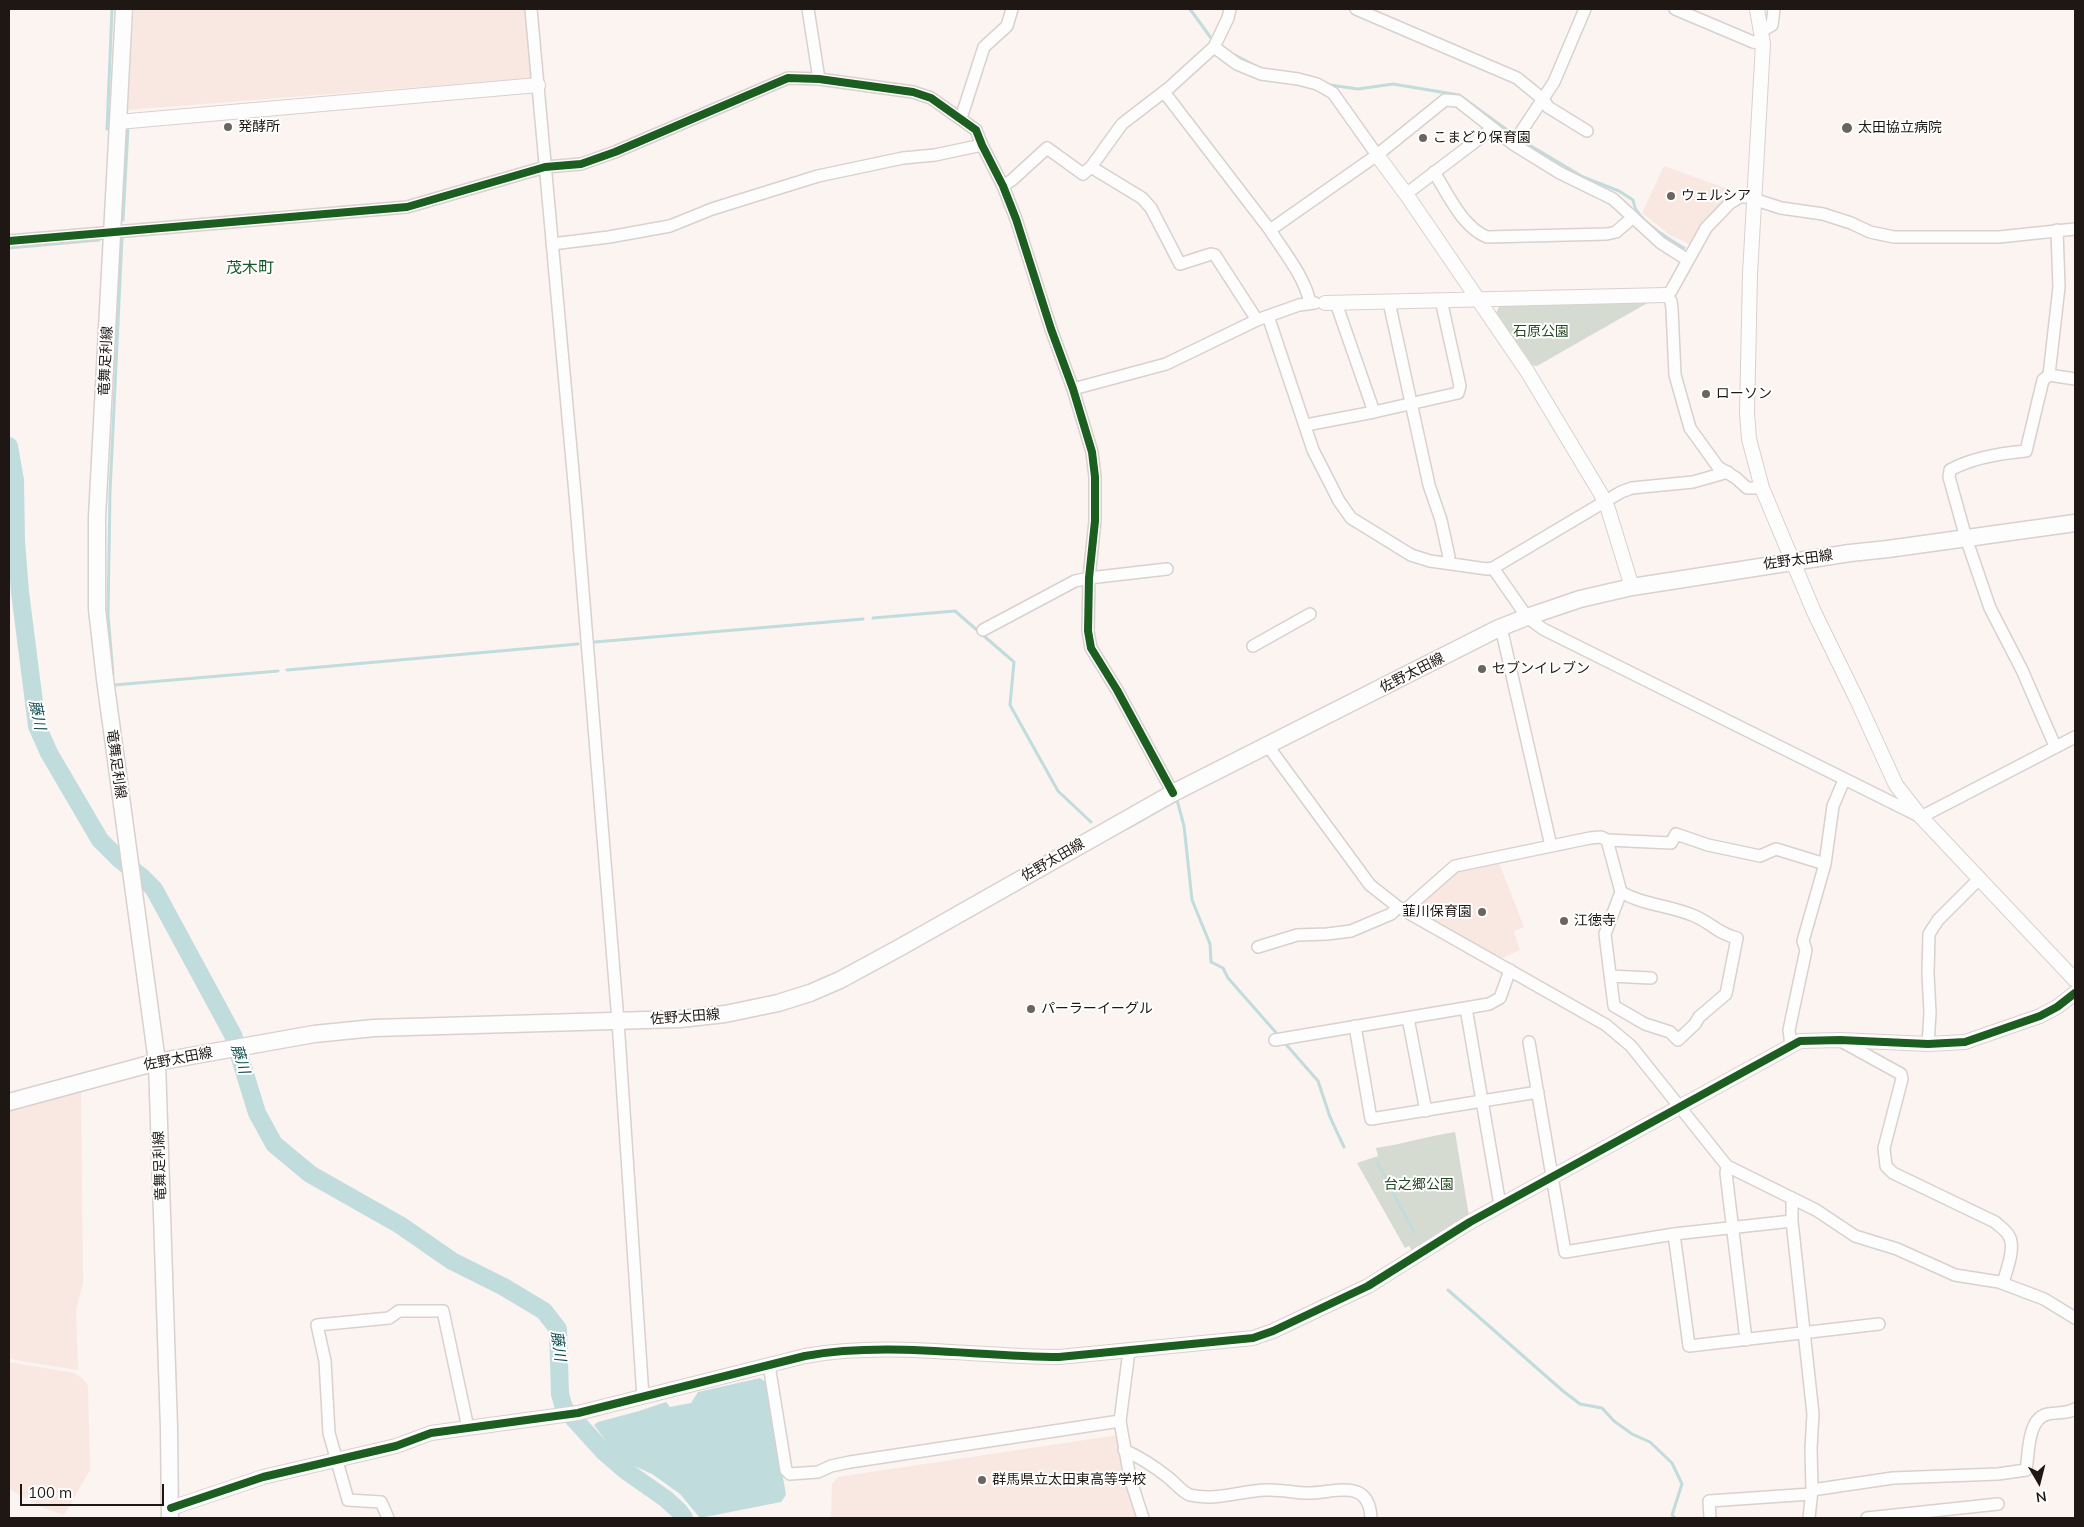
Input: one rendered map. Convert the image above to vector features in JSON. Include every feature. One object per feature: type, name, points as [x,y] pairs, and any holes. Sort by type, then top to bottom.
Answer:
[{"type":"main road","name":"竜舞足利線","points":[[124,9],[97,517],[96,582],[105,680],[157,1062],[168,1515]]},
{"type":"main road","name":"佐野太田線","points":[[9,1102],[157,1062],[314,1034],[374,1028],[680,1019],[764,1007],[810,993],[840,980],[1173,793],[1500,628],[1527,617],[1580,599],[1632,587],[1793,561],[2075,523]]},
{"type":"street","points":[[531,9],[618,1021],[643,1397]]},
{"type":"street","points":[[808,9],[819,79]]},
{"type":"street","points":[[961,118],[984,47],[1002,33],[1007,26],[1012,9]]},
{"type":"street","points":[[1003,186],[1047,148],[1083,174],[1091,168],[1122,124],[1164,92],[1214,47],[1228,18],[1230,9]]},
{"type":"street","points":[[1356,9],[1517,78],[1544,100],[1548,107],[1587,131]]},
{"type":"street","points":[[1513,144],[1544,100],[1554,82],[1585,9]]},
{"type":"street","points":[[1675,9],[1753,42],[1763,38],[1772,24],[1774,9]]},
{"type":"street","points":[[1757,9],[1763,38],[1750,274],[1747,414],[1749,439],[1762,488],[1814,612],[1896,785],[1921,817],[2075,980]]},
{"type":"street","points":[[1214,47],[1237,64],[1261,74],[1310,83],[1333,93],[1406,194],[1530,376],[1604,502],[1632,587]]},
{"type":"street","points":[[9,242],[407,207],[545,168],[581,164],[615,152],[788,78],[819,79],[913,92],[931,98],[976,130],[1003,186],[1016,219],[1092,452],[1095,476],[1095,521],[1089,578],[1088,638],[1091,648],[1117,690],[1173,793]]},
{"type":"street","points":[[118,122],[538,85]]},
{"type":"street","points":[[1164,92],[1270,230],[1298,274],[1308,294],[1310,303]]},
{"type":"street","points":[[1270,230],[1377,155],[1445,100],[1450,99],[1458,101],[1513,144],[1560,174],[1613,199],[1661,243],[1688,260]]},
{"type":"street","points":[[1406,194],[1492,128]]},
{"type":"street","points":[[552,244],[609,238],[670,226],[712,210],[818,176],[903,158],[935,155],[982,145]]},
{"type":"street","points":[[1091,168],[1142,198],[1151,208],[1180,264],[1210,254],[1216,255],[1263,318],[1306,424],[1313,450],[1339,501],[1351,518],[1411,555],[1448,563],[1487,569],[1493,568],[1621,492],[1632,488],[1693,482],[1728,472]]},
{"type":"street","points":[[1434,172],[1463,217],[1478,233],[1487,237],[1608,234],[1616,232],[1632,218]]},
{"type":"street","points":[[1073,389],[1166,364],[1263,318],[1310,303],[1666,295],[1706,228],[1730,203],[1740,198],[1754,199],[1781,208],[1834,217],[1870,232],[1894,237],[1999,237],[2075,229]]},
{"type":"street","points":[[2055,746],[2022,670],[1990,608],[1966,538],[1949,477],[1950,470],[1983,458],[2026,451],[2043,380],[2049,375],[2059,287],[2057,230]]},
{"type":"street","points":[[1666,295],[1671,301],[1672,309],[1672,348],[1675,375],[1690,428],[1718,467],[1728,472],[1748,488],[1762,488]]},
{"type":"street","points":[[1306,424],[1454,395],[1460,390],[1441,300]]},
{"type":"street","points":[[1389,302],[1431,495],[1437,505],[1441,520],[1449,557],[1448,563]]},
{"type":"street","points":[[1331,303],[1374,412]]},
{"type":"street","points":[[2049,375],[2075,379]]},
{"type":"street","points":[[1493,568],[1527,617],[1543,629],[1921,817]]},
{"type":"street","points":[[984,630],[1075,581],[1168,569]]},
{"type":"street","points":[[1253,646],[1310,614]]},
{"type":"street","points":[[1500,628],[1551,846]]},
{"type":"street","points":[[1921,817],[2075,737]]},
{"type":"street","points":[[1268,746],[1370,885],[1402,909],[1606,1025],[1631,1046],[1727,1166],[1816,1210],[1855,1236],[1898,1249],[1955,1275],[2003,1284],[2044,1299],[2075,1318]]},
{"type":"street","points":[[1791,1045],[1789,1030],[1806,950],[1804,941],[1825,864],[1833,806],[1844,780]]},
{"type":"street","points":[[1258,947],[1297,935],[1351,931],[1402,909],[1454,866],[1590,838],[1601,837],[1607,840],[1670,843],[1676,834],[1708,845],[1760,856],[1776,849],[1825,864]]},
{"type":"street","points":[[1607,840],[1621,892],[1605,934],[1614,1006],[1645,1024],[1670,1032],[1678,1040],[1695,1024],[1699,1017],[1726,994],[1737,938],[1724,935],[1693,915],[1635,900],[1621,892]]},
{"type":"street","points":[[1928,1044],[1930,1013],[1928,974],[1929,934],[1938,920],[1980,878]]},
{"type":"street","points":[[1280,1040],[1490,1004],[1500,998],[1510,970]]},
{"type":"street","points":[[1610,976],[1652,978]]},
{"type":"street","points":[[168,1515],[263,1477],[396,1446],[431,1433],[575,1414],[832,1351],[890,1350],[1059,1357],[1253,1338],[1273,1331],[1368,1286],[1500,1205],[1800,1041],[1840,1040],[1928,1044],[1965,1042],[2040,1016],[2057,1007],[2075,993]]},
{"type":"street","points":[[1466,1008],[1500,1205]]},
{"type":"street","points":[[1606,1025],[1618,1008]]},
{"type":"street","points":[[1408,1018],[1426,1111]]},
{"type":"street","points":[[1355,1026],[1372,1119],[1538,1092]]},
{"type":"street","points":[[1840,1040],[1901,1074],[1900,1087],[1884,1148],[1886,1166],[1893,1172],[1995,1222],[2010,1237],[2011,1245],[2003,1284]]},
{"type":"street","points":[[1529,1042],[1565,1252],[1674,1234],[1792,1221]]},
{"type":"street","points":[[1727,1166],[1726,1173],[1746,1340]]},
{"type":"street","points":[[1792,1198],[1792,1221],[1813,1414],[1811,1448],[1812,1492],[1808,1518]]},
{"type":"street","points":[[1674,1234],[1689,1346],[1879,1324]]},
{"type":"street","points":[[388,1518],[380,1502],[348,1500],[329,1433],[325,1361],[317,1325],[389,1318],[399,1312],[444,1311],[468,1428]]},
{"type":"street","points":[[1129,1351],[1120,1421],[1124,1450],[1143,1518]]},
{"type":"street","points":[[769,1365],[786,1470],[790,1474],[818,1472],[831,1466],[850,1462],[1120,1421]]},
{"type":"street","points":[[1710,1518],[1709,1501],[1812,1492],[1893,1478],[1998,1474],[2026,1470],[2033,1426],[2039,1418],[2046,1414],[2071,1412],[2075,1409]]},
{"type":"street","points":[[1124,1450],[1136,1455],[1188,1495],[1222,1497],[1263,1490],[1279,1489],[1307,1493],[1343,1489],[1356,1491],[1362,1495],[1368,1503],[1371,1518]]},
{"type":"street","points":[[1867,1518],[1998,1504]]},
{"type":"shaded area","points":[[134,9],[525,9],[531,78],[128,110]]},
{"type":"shaded area","points":[[1664,166],[1734,191],[1689,244],[1670,235],[1642,213]]},
{"type":"shaded area","points":[[1498,860],[1524,927],[1514,931],[1520,950],[1500,959],[1415,909],[1414,906],[1458,869]]},
{"type":"shaded area","points":[[81,1090],[83,1283],[76,1310],[78,1370],[9,1359],[9,1108]]},
{"type":"shaded area","points":[[9,1362],[74,1373],[83,1379],[88,1386],[90,1470],[64,1515],[41,1507],[9,1489]]},
{"type":"shaded area","name":"群馬県立太田東高等学校","points":[[1118,1435],[1140,1518],[831,1518],[832,1484],[838,1477]]},
{"type":"green space","name":"石原公園","points":[[1651,301],[1537,366],[1530,365],[1496,313],[1500,305]]},
{"type":"green space","name":"台之郷公園","points":[[1455,1132],[1469,1216],[1412,1251],[1409,1246],[1405,1248],[1357,1163],[1378,1156],[1376,1148]]},
{"type":"water","points":[[760,1378],[767,1383],[786,1495],[781,1502],[700,1518],[680,1494],[652,1474],[632,1465],[609,1445],[594,1425],[598,1422],[666,1402],[670,1407],[691,1403],[698,1392]]},
{"type":"waterway","points":[[107,129],[112,9]]},
{"type":"waterway","points":[[1190,9],[1211,38]]},
{"type":"waterway","points":[[1231,53],[1252,64]]},
{"type":"waterway","points":[[1330,85],[1358,89],[1393,84],[1459,95],[1514,135]]},
{"type":"waterway","points":[[123,220],[128,128]]},
{"type":"waterway","points":[[1521,140],[1583,177],[1619,191],[1633,200],[1636,210],[1652,227],[1684,248]]},
{"type":"waterway","points":[[113,674],[108,615],[110,492],[122,238]]},
{"type":"waterway","points":[[9,248],[99,240]]},
{"type":"waterway","name":"藤川","points":[[9,446],[15,480],[16,541],[20,592],[37,726],[49,753],[100,840],[154,889],[233,1035],[257,1113],[274,1144],[310,1174],[400,1225],[452,1261],[504,1287],[544,1311],[558,1329],[560,1394],[564,1408],[604,1452],[626,1471],[666,1499],[684,1518]]},
{"type":"waterway","points":[[873,618],[955,611],[1014,662],[1010,705],[1058,791],[1091,822]]},
{"type":"waterway","points":[[595,642],[863,619]]},
{"type":"waterway","points":[[287,670],[578,644]]},
{"type":"waterway","points":[[114,685],[278,671]]},
{"type":"waterway","points":[[1128,828],[1177,800],[1184,826],[1192,900],[1210,944],[1211,962],[1223,968],[1228,978],[1279,1036]]},
{"type":"waterway","points":[[1283,1041],[1318,1081],[1330,1117],[1344,1147]]},
{"type":"waterway","points":[[1377,1162],[1414,1232]]},
{"type":"waterway","points":[[1448,1290],[1563,1391],[1580,1404],[1602,1408],[1614,1421],[1632,1434],[1650,1442],[1672,1463],[1682,1484],[1672,1515],[1675,1518]]},
{"type":"waterway","name":"藤川","points":[[581,1429],[587,1428]]},
{"type":"waterway","points":[[613,1459],[622,1452]]},
{"type":"cycle path","points":[[9,241],[407,207],[545,167],[581,164],[615,152],[788,78],[819,79],[913,92],[931,98],[976,130],[1003,186],[1016,219],[1092,452],[1095,477],[1095,521],[1089,578],[1088,631],[1091,648],[1117,690],[1173,793]]},
{"type":"cycle path","points":[[171,1508],[263,1477],[396,1446],[431,1433],[578,1413],[805,1356],[868,1350],[900,1350],[1059,1357],[1253,1338],[1273,1331],[1368,1286],[1470,1222],[1800,1041],[1840,1040],[1928,1044],[1965,1042],[2040,1016],[2057,1007],[2075,993]]},
{"type":"place","name":"発酵所","points":[[228,127]]},
{"type":"place","name":"太田協立病院","points":[[1847,128]]},
{"type":"place","name":"こまどり保育園","points":[[1423,138]]},
{"type":"place","name":"ウェルシア","points":[[1671,196]]},
{"type":"place","name":"ローソン","points":[[1706,394]]},
{"type":"place","name":"セブンイレブン","points":[[1482,669]]},
{"type":"place","name":"韮川保育園","points":[[1482,912]]},
{"type":"place","name":"江徳寺","points":[[1564,921]]},
{"type":"place","name":"パーラーイーグル","points":[[1031,1009]]},
{"type":"place","name":"群馬県立太田東高等学校","points":[[982,1480]]},
{"type":"district","name":"茂木町","points":[[250,268]]}]
